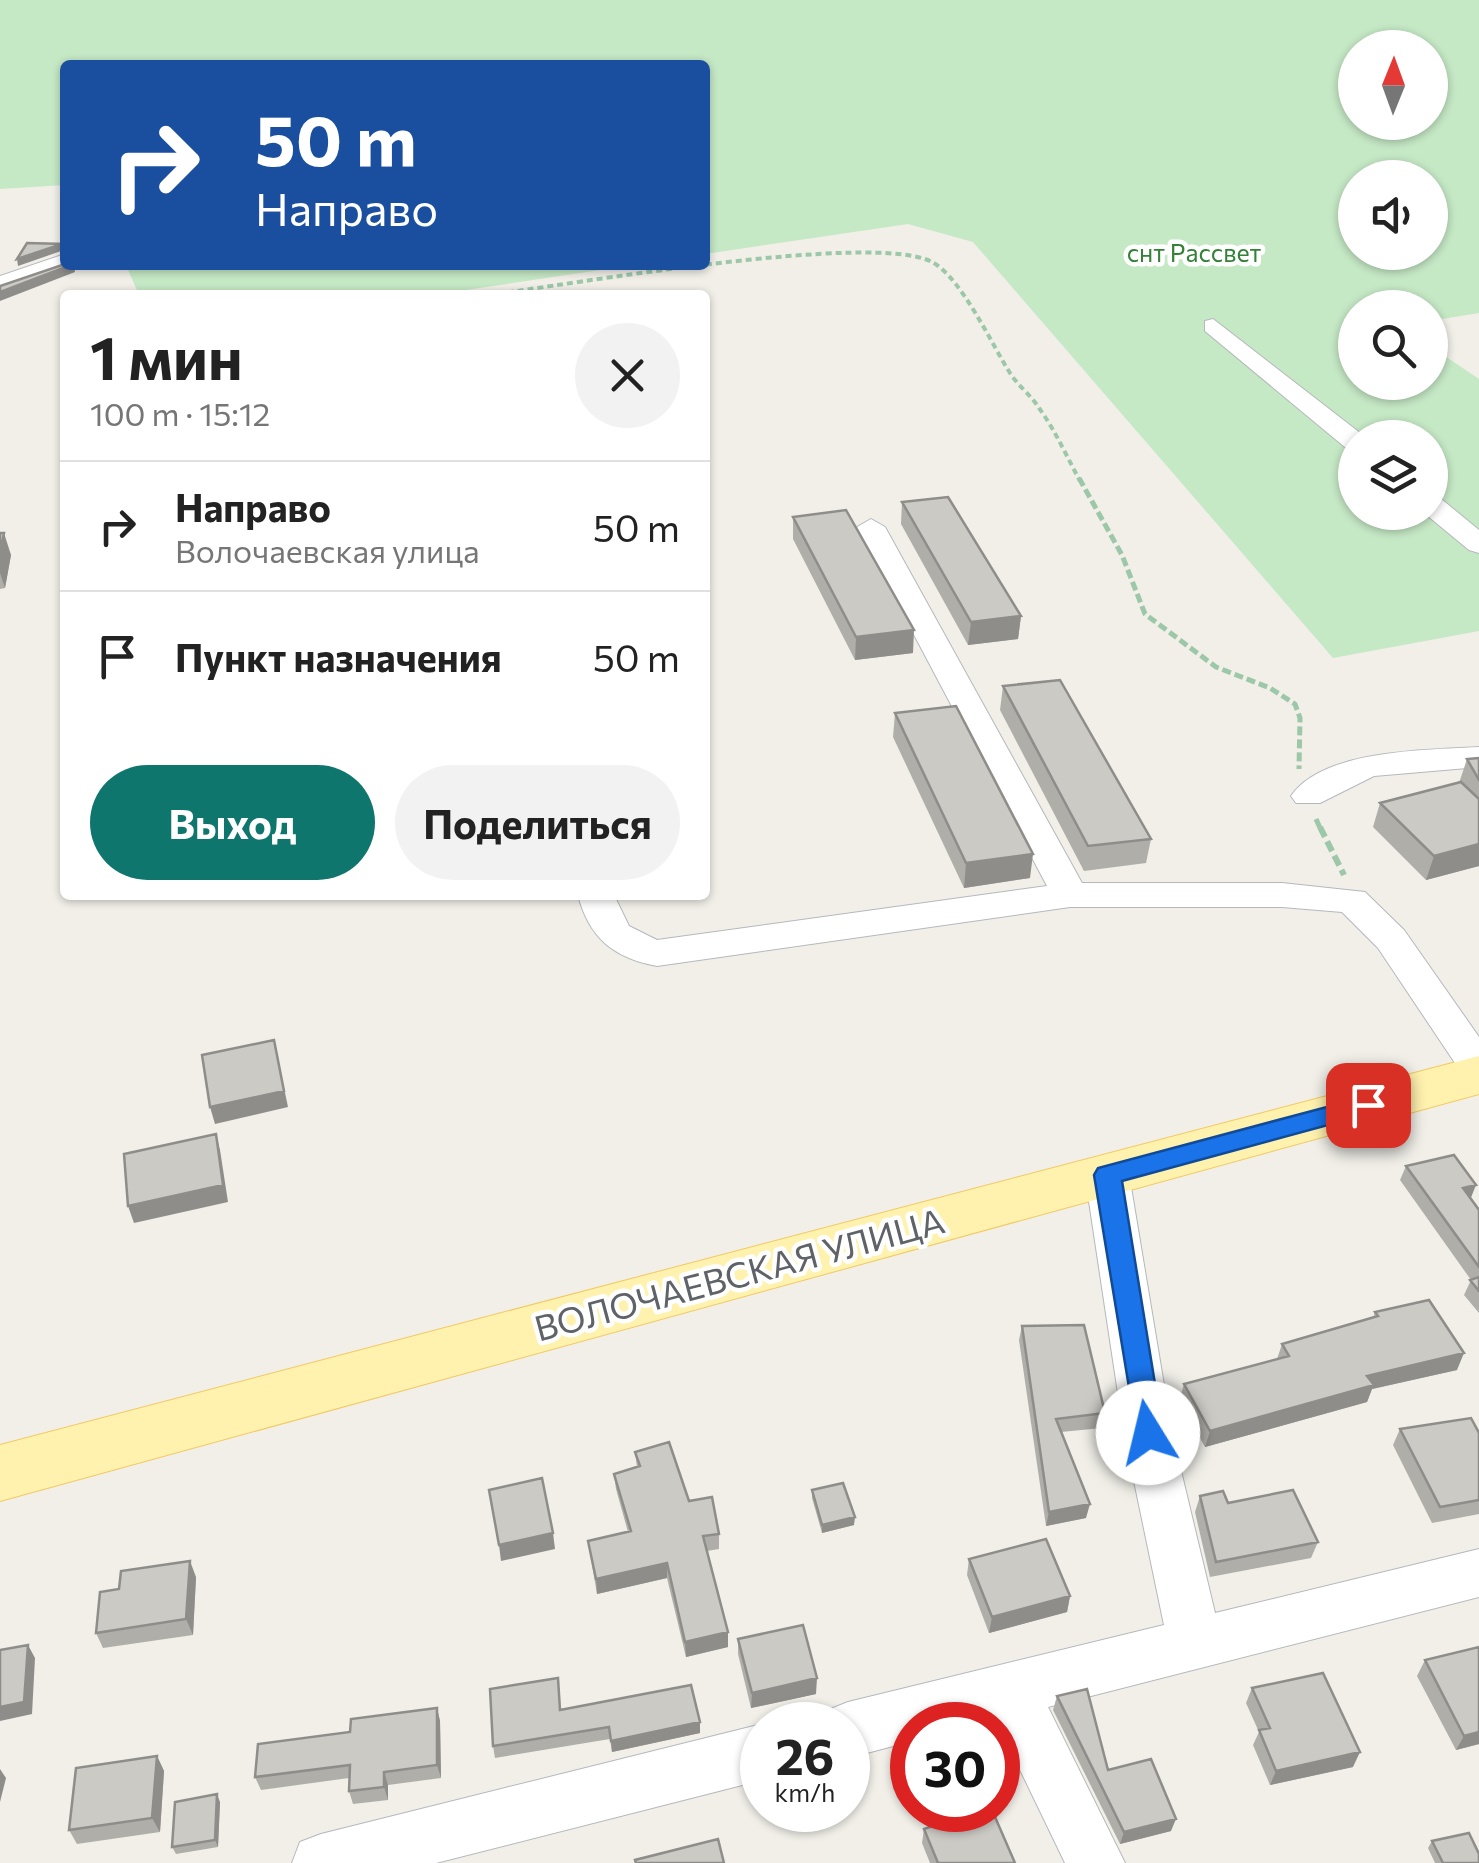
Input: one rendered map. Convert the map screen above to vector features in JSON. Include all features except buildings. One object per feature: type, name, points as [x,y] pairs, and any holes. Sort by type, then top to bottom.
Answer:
[{"type":"main road","name":"ВОЛОЧАЕВСКАЯ УЛИЦА","points":[[0,1472],[1108,1175],[1479,1071]]},
{"type":"street","points":[[0,284],[60,263]]},
{"type":"street","points":[[1214,326],[1338,428]]},
{"type":"street","points":[[1448,519],[1479,544]]},
{"type":"street","points":[[871,527],[1070,895]]},
{"type":"street","points":[[1308,796],[1328,780],[1362,767],[1479,756]]},
{"type":"street","points":[[598,900],[611,931],[638,949],[657,953],[1070,895],[1339,897],[1365,910],[1479,1071]]},
{"type":"street","points":[[1108,1175],[1148,1433],[1195,1643]]},
{"type":"street","points":[[870,1724],[1479,1573]]},
{"type":"street","points":[[1010,1689],[1096,1863]]},
{"type":"street","points":[[321,1863],[740,1758]]},
{"type":"path","points":[[710,266],[862,251],[912,254],[936,264],[976,313],[1012,376],[1039,407],[1122,555],[1145,614],[1166,634],[1216,667],[1270,688],[1295,704],[1300,718],[1296,753],[1308,796],[1326,840],[1365,910]]},
{"type":"path","points":[[526,290],[680,270]]},
{"type":"green space","name":"снт Рассвет","points":[[0,0],[1479,0],[1479,313],[1448,318],[1448,290],[1338,290],[1338,400],[1448,400],[1448,358],[1479,379],[1479,631],[1333,658],[973,242],[908,224],[710,253],[710,60],[60,60],[60,185],[0,189]]},
{"type":"green space","points":[[128,270],[600,270],[466,290],[137,290]]},
{"type":"route","points":[[1148,1433],[1108,1175],[1368,1105]]}]
